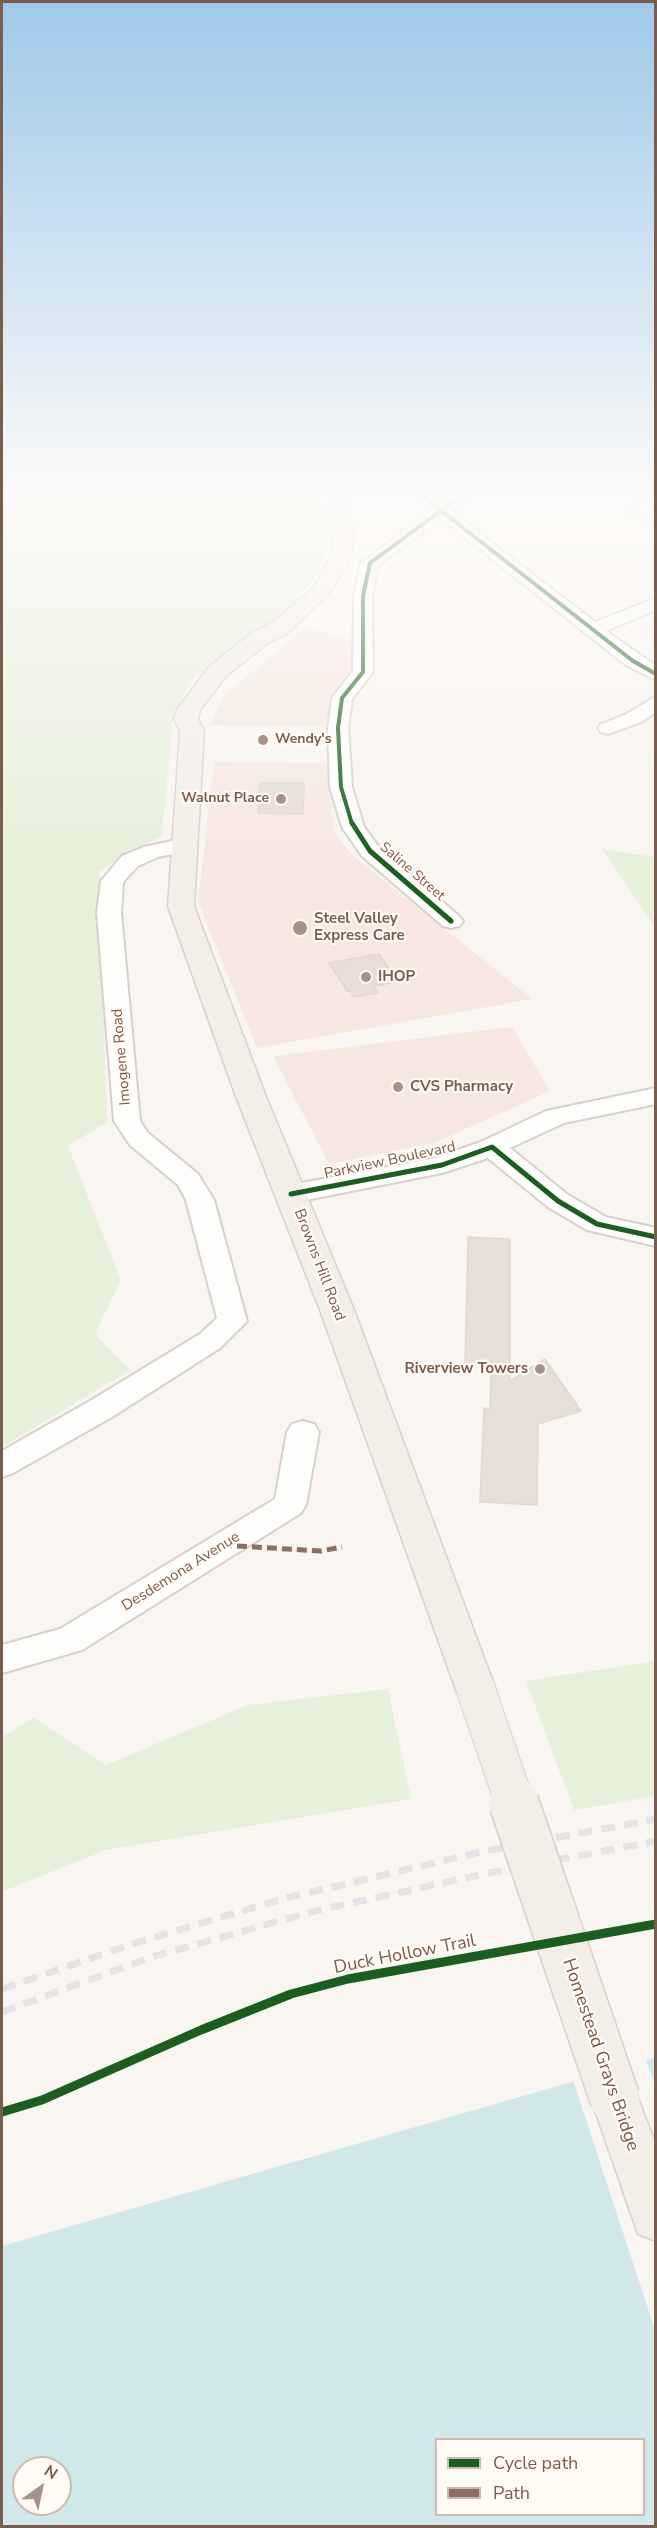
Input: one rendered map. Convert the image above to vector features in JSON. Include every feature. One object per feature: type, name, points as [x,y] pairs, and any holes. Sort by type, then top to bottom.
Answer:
[{"type":"main road","name":"Browns Hill Road","points":[[294,616],[280,628],[261,637],[205,685],[186,719],[192,731],[181,906],[250,1094],[338,1310],[477,1690]]},
{"type":"main road","name":"Homestead Grays Bridge","points":[[477,1690],[656,2216]]},
{"type":"street","name":"Saline Street","points":[[363,616],[363,672],[342,698],[338,728],[341,788],[353,827],[370,851],[451,921]]},
{"type":"street","points":[[576,616],[633,661],[656,674]]},
{"type":"street","points":[[594,630],[626,616]]},
{"type":"street","points":[[608,728],[634,718],[656,702]]},
{"type":"street","name":"Imogene Road","points":[[2,1465],[101,1409],[210,1341],[232,1321],[200,1200],[188,1180],[139,1139],[127,1121],[109,913],[112,881],[130,861],[152,852],[185,845]]},
{"type":"street","name":"Parkview Boulevard","points":[[291,1194],[442,1165],[492,1148],[555,1117],[656,1096]]},
{"type":"street","points":[[492,1148],[558,1201],[597,1224],[656,1237]]},
{"type":"street","name":"Desdemona Avenue","points":[[2,1659],[70,1640],[290,1505],[303,1432]]},
{"type":"shaded area","points":[[306,627],[356,642],[356,662],[331,698],[326,727],[209,725],[225,694]]},
{"type":"shaded area","name":"Walnut Place","points":[[214,761],[327,763],[334,831],[351,854],[532,999],[257,1048],[198,902]]},
{"type":"shaded area","points":[[512,1027],[550,1091],[434,1143],[329,1164],[273,1056]]},
{"type":"green space","points":[[2,616],[279,616],[191,681],[173,717],[162,835],[99,871],[107,1122],[68,1146],[121,1280],[95,1334],[130,1370],[2,1447]]},
{"type":"green space","points":[[602,849],[655,857],[655,927]]},
{"type":"green space","points":[[655,1661],[655,1796],[574,1810],[526,1681]]},
{"type":"green space","points":[[388,1689],[411,1799],[106,1850],[2,1892],[2,1737],[34,1718],[106,1765],[248,1705]]},
{"type":"water","points":[[655,2058],[655,2526],[2,2526],[2,2246]]},
{"type":"pier","points":[[645,2058],[656,2088],[655,2330],[572,2077]]},
{"type":"building","name":"Walnut Place","points":[[260,783],[304,783],[303,814],[258,813]]},
{"type":"building","name":"IHOP","points":[[379,954],[397,982],[374,986],[378,993],[354,997],[350,990],[347,991],[329,963]]},
{"type":"building","name":"Riverview Towers","points":[[468,1237],[510,1239],[510,1381],[545,1359],[581,1411],[538,1424],[537,1505],[480,1502],[484,1408],[490,1409],[491,1366],[465,1365]]},
{"type":"railway","points":[[2,1989],[129,1945],[282,1899],[485,1851],[656,1819]]},
{"type":"railway","points":[[2,2012],[155,1956],[311,1912],[479,1875],[656,1841]]},
{"type":"marked path","points":[[222,1545],[321,1551],[342,1547]]},
{"type":"cycle path","points":[[363,616],[363,672],[342,698],[338,728],[341,787],[353,827],[370,851],[451,921]]},
{"type":"cycle path","points":[[576,616],[633,661],[656,674]]},
{"type":"cycle path","points":[[291,1194],[442,1165],[492,1147],[558,1201],[597,1224],[656,1237]]},
{"type":"cycle path","name":"Duck Hollow Trail","points":[[2,2112],[42,2100],[201,2030],[291,1994],[348,1979],[656,1924]]},
{"type":"place","name":"Wendy's","points":[[263,740]]},
{"type":"place","name":"Walnut Place","points":[[281,799]]},
{"type":"place","name":"Steel Valley Express Care","points":[[300,928]]},
{"type":"place","name":"IHOP","points":[[366,977]]},
{"type":"place","name":"CVS Pharmacy","points":[[398,1087]]},
{"type":"place","name":"Riverview Towers","points":[[540,1369]]}]
